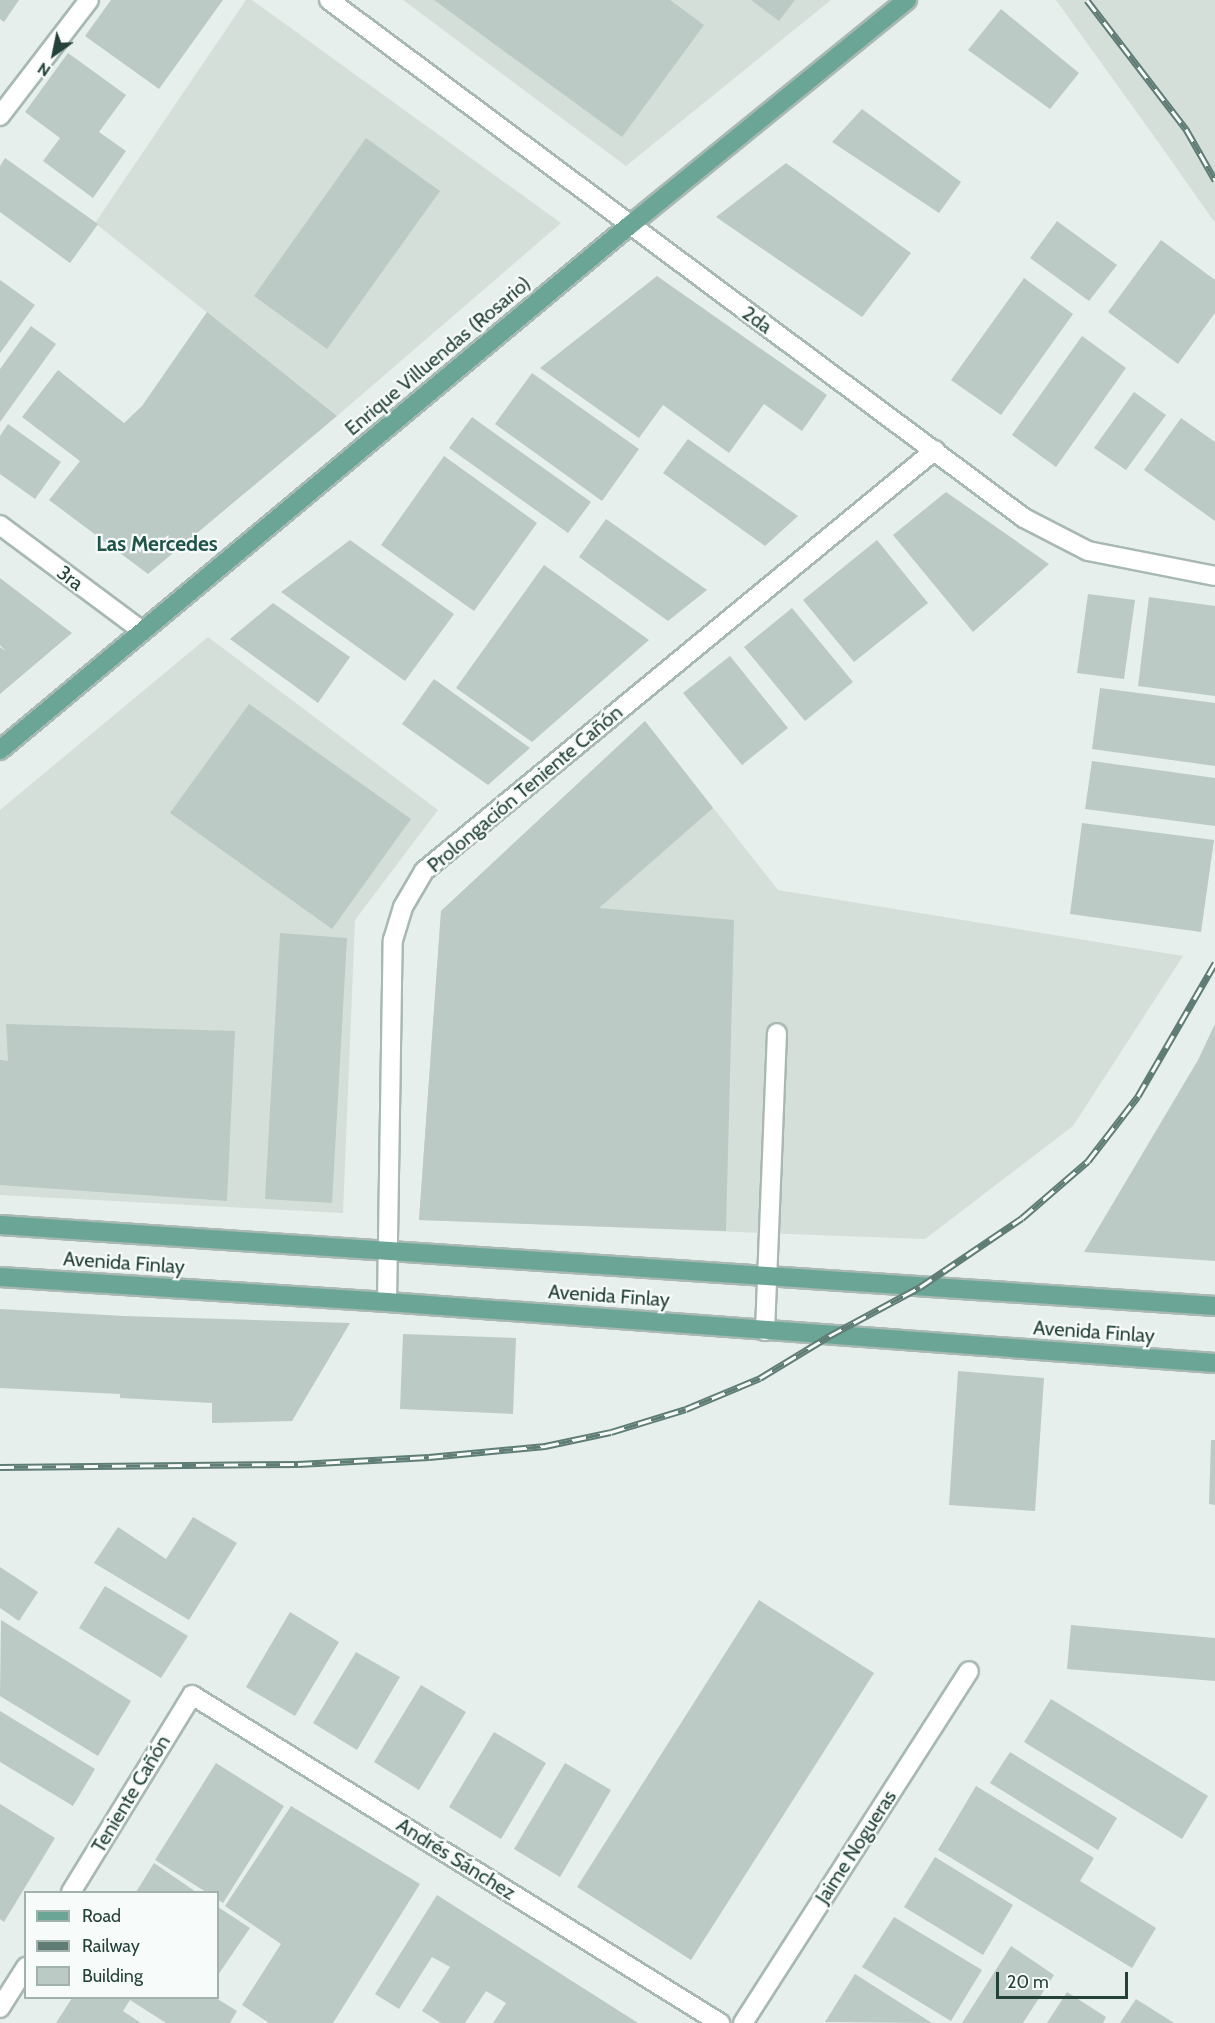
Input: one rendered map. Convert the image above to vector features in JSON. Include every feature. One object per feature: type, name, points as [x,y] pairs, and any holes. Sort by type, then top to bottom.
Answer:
[{"type":"main road","name":"Enrique Villuendas (Rosario)","points":[[0,750],[630,225],[907,0]]},
{"type":"main road","name":"Avenida Finlay","points":[[0,1225],[388,1249],[1215,1306]]},
{"type":"main road","name":"Avenida Finlay","points":[[0,1277],[387,1302],[1215,1363]]},
{"type":"street","points":[[0,116],[89,0]]},
{"type":"street","name":"2da","points":[[329,0],[1024,518],[1088,551],[1215,576]]},
{"type":"street","name":"Prolongación Teniente Cañón","points":[[387,1302],[393,940],[403,907],[424,871],[934,450]]},
{"type":"street","name":"3ra","points":[[0,525],[142,631]]},
{"type":"street","points":[[765,1331],[777,1033]]},
{"type":"street","name":"Jaime Nogueras","points":[[743,2023],[969,1671]]},
{"type":"street","name":"Teniente Cañón","points":[[72,1891],[192,1695]]},
{"type":"street","name":"Andrés Sánchez","points":[[192,1695],[720,2023]]},
{"type":"street","points":[[0,2008],[24,1970]]},
{"type":"shaded area","points":[[246,0],[252,0],[561,223],[337,416],[95,223]]},
{"type":"shaded area","points":[[403,0],[831,0],[626,166]]},
{"type":"shaded area","points":[[1056,0],[1215,0],[1215,223],[1161,146]]},
{"type":"shaded area","points":[[208,637],[438,810],[355,920],[343,1213],[0,1195],[0,810]]},
{"type":"shaded area","points":[[645,721],[778,890],[1183,956],[1073,1126],[925,1239],[419,1220],[441,911]]},
{"type":"building","points":[[0,0],[19,0],[4,22],[0,19]]},
{"type":"building","points":[[111,0],[223,0],[159,89],[85,36]]},
{"type":"building","points":[[434,0],[670,0],[704,25],[622,137]]},
{"type":"building","points":[[751,0],[795,0],[779,21]]},
{"type":"building","points":[[1001,9],[1079,73],[1050,109],[968,50]]},
{"type":"building","points":[[68,53],[126,95],[99,132],[126,151],[93,198],[43,161],[60,138],[25,112]]},
{"type":"building","points":[[862,109],[961,182],[939,213],[832,142]]},
{"type":"building","points":[[366,138],[440,191],[327,349],[254,296]]},
{"type":"building","points":[[5,158],[98,224],[70,263],[0,212],[0,166]]},
{"type":"building","points":[[786,163],[911,253],[862,317],[716,217]]},
{"type":"building","points":[[1057,221],[1117,265],[1089,301],[1030,258]]},
{"type":"building","points":[[1161,240],[1215,280],[1215,313],[1178,364],[1108,312]]},
{"type":"building","points":[[657,276],[827,395],[802,431],[764,404],[729,453],[663,405],[639,438],[540,368]]},
{"type":"building","points":[[1024,278],[1073,314],[1001,415],[951,380]]},
{"type":"building","points":[[0,280],[35,305],[0,353]]},
{"type":"building","points":[[207,312],[337,416],[148,574],[49,500],[80,461],[22,417],[58,370],[124,423],[142,406]]},
{"type":"building","points":[[31,326],[56,344],[0,422],[0,369]]},
{"type":"building","points":[[1082,336],[1126,368],[1056,467],[1012,435]]},
{"type":"building","points":[[532,373],[639,449],[602,501],[495,424]]},
{"type":"building","points":[[1134,392],[1166,415],[1126,470],[1094,448]]},
{"type":"building","points":[[472,417],[591,502],[568,533],[449,448]]},
{"type":"building","points":[[1181,418],[1215,442],[1215,521],[1144,470]]},
{"type":"building","points":[[8,424],[61,462],[35,499],[0,474],[0,436]]},
{"type":"building","points":[[688,439],[798,516],[765,546],[663,473]]},
{"type":"building","points":[[444,456],[537,523],[474,611],[381,545]]},
{"type":"building","points":[[946,492],[1049,564],[973,632],[893,535]]},
{"type":"building","points":[[606,519],[707,590],[668,621],[579,557]]},
{"type":"building","points":[[350,540],[454,614],[405,681],[281,592]]},
{"type":"building","points":[[877,540],[928,603],[854,662],[803,600]]},
{"type":"building","points":[[544,565],[649,640],[532,742],[456,688]]},
{"type":"building","points":[[0,578],[72,633],[0,694],[0,647],[6,651],[0,645]]},
{"type":"building","points":[[1088,594],[1135,600],[1124,679],[1077,673]]},
{"type":"building","points":[[1149,597],[1215,606],[1215,696],[1138,686]]},
{"type":"building","points":[[273,603],[350,657],[318,703],[230,639]]},
{"type":"building","points":[[792,608],[853,682],[805,721],[744,647]]},
{"type":"building","points":[[730,656],[788,728],[742,765],[683,693]]},
{"type":"building","points":[[434,679],[530,748],[488,785],[402,724]]},
{"type":"building","points":[[1100,688],[1215,703],[1215,766],[1092,749]]},
{"type":"building","points":[[249,704],[411,819],[332,929],[170,813]]},
{"type":"building","points":[[645,721],[713,808],[599,908],[734,920],[726,1231],[419,1220],[441,911]]},
{"type":"building","points":[[1092,761],[1215,778],[1215,826],[1085,809]]},
{"type":"building","points":[[1082,823],[1214,840],[1201,932],[1070,914]]},
{"type":"building","points":[[280,933],[347,938],[332,1203],[265,1199]]},
{"type":"building","points":[[6,1024],[235,1031],[227,1201],[0,1185],[0,1060],[8,1061]]},
{"type":"building","points":[[1215,1024],[1215,1261],[1084,1252],[1198,1060]]},
{"type":"building","points":[[0,1309],[124,1316],[350,1323],[292,1421],[212,1423],[212,1403],[120,1398],[120,1394],[0,1388]]},
{"type":"building","points":[[403,1334],[516,1338],[513,1414],[400,1409]]},
{"type":"building","points":[[958,1371],[1044,1378],[1035,1511],[949,1505]]},
{"type":"building","points":[[1211,1440],[1215,1440],[1215,1505],[1209,1504]]},
{"type":"building","points":[[193,1517],[237,1543],[189,1620],[94,1563],[118,1527],[166,1559]]},
{"type":"building","points":[[0,1567],[38,1592],[19,1621],[0,1608]]},
{"type":"building","points":[[105,1586],[188,1636],[161,1678],[79,1628]]},
{"type":"building","points":[[759,1600],[874,1673],[691,1960],[577,1887]]},
{"type":"building","points":[[290,1612],[339,1642],[295,1716],[246,1687]]},
{"type":"building","points":[[1,1620],[131,1701],[98,1756],[0,1696]]},
{"type":"building","points":[[1071,1625],[1215,1638],[1215,1681],[1067,1669]]},
{"type":"building","points":[[356,1652],[400,1677],[357,1750],[313,1723]]},
{"type":"building","points":[[421,1685],[466,1712],[419,1790],[374,1762]]},
{"type":"building","points":[[1051,1699],[1208,1796],[1182,1839],[1024,1742]]},
{"type":"building","points":[[0,1711],[95,1769],[73,1806],[0,1762]]},
{"type":"building","points":[[494,1732],[546,1763],[501,1839],[449,1807]]},
{"type":"building","points":[[1010,1752],[1117,1818],[1098,1850],[990,1783]]},
{"type":"building","points":[[216,1763],[284,1806],[223,1903],[219,1901],[219,1891],[204,1891],[155,1860]]},
{"type":"building","points":[[565,1763],[611,1790],[560,1877],[514,1849]]},
{"type":"building","points":[[976,1786],[1094,1858],[1080,1881],[1156,1928],[1132,1968],[938,1850]]},
{"type":"building","points":[[0,1804],[55,1838],[4,1922],[0,1919]]},
{"type":"building","points":[[291,1806],[420,1884],[333,2023],[269,2023],[242,2005],[281,1944],[225,1906]]},
{"type":"building","points":[[935,1857],[1013,1905],[983,1955],[904,1907]]},
{"type":"building","points":[[154,1863],[195,1891],[137,1891]]},
{"type":"building","points":[[437,1895],[638,2023],[493,2023],[506,2003],[486,1991],[465,2023],[441,2023],[422,2011],[450,1967],[432,1957],[399,2009],[375,1994]]},
{"type":"building","points":[[219,1908],[250,1928],[219,1974]]},
{"type":"building","points":[[894,1917],[982,1970],[951,2021],[862,1967]]},
{"type":"building","points":[[1011,1946],[1054,1975],[1023,2023],[962,2023]]},
{"type":"building","points":[[855,1974],[932,2023],[825,2022]]},
{"type":"building","points":[[1067,1992],[1106,2017],[1103,2023],[1047,2023]]},
{"type":"building","points":[[71,1999],[218,1999],[237,2011],[230,2023],[166,2023],[130,2000],[123,2011],[141,2023],[56,2023]]},
{"type":"building","points":[[1136,1999],[1174,2023],[1120,2023]]},
{"type":"railway","points":[[1087,0],[1186,129],[1215,180]]},
{"type":"railway","points":[[0,1467],[298,1464],[429,1457],[545,1446],[611,1432],[686,1409],[760,1378],[829,1336],[920,1287],[1022,1218],[1088,1161],[1138,1096],[1215,963]]},
{"type":"district","name":"Las Mercedes","points":[[157,544]]}]
